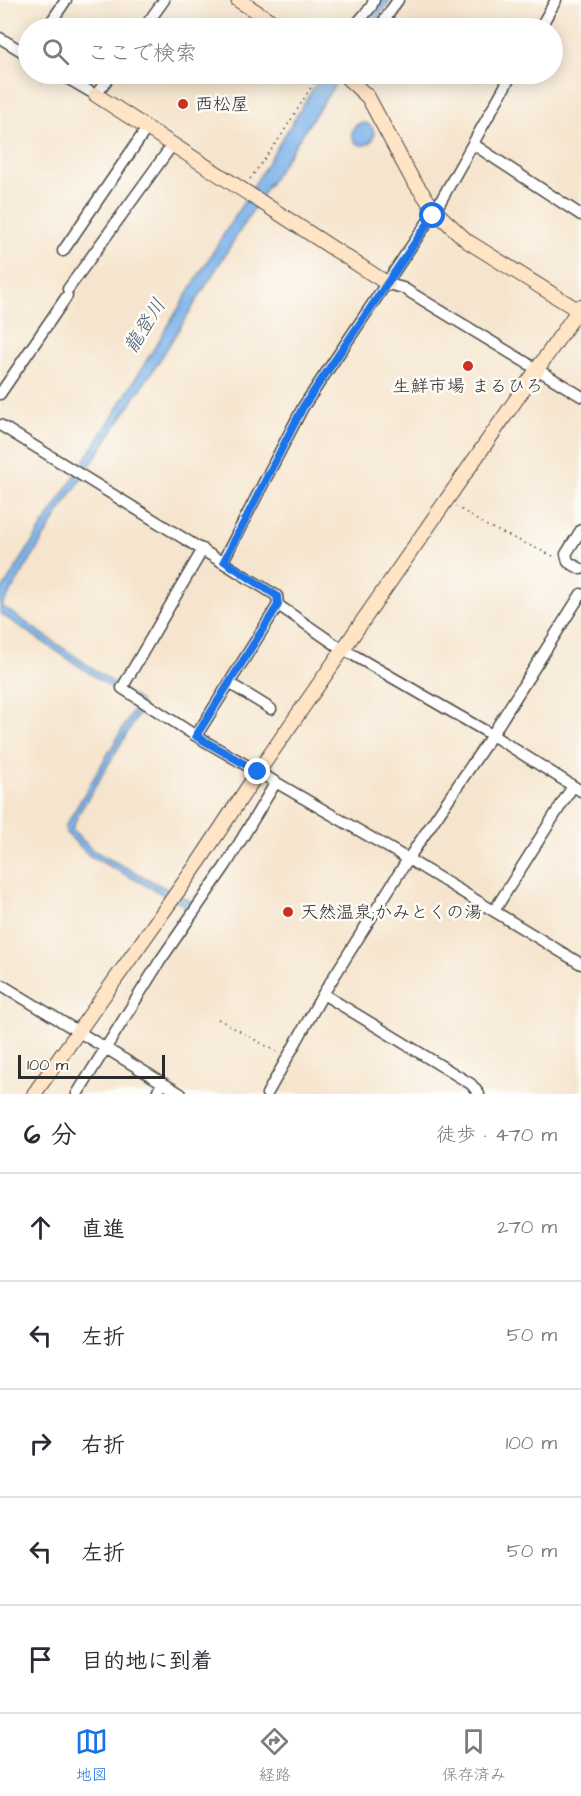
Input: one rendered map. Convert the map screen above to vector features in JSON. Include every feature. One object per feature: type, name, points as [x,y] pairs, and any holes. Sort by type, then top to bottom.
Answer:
[{"type":"street","points":[[54,18],[66,0]]},
{"type":"street","points":[[151,18],[164,0]]},
{"type":"street","points":[[238,0],[266,18]]},
{"type":"street","points":[[362,18],[374,0]]},
{"type":"street","points":[[386,18],[398,0]]},
{"type":"street","points":[[546,18],[556,0]]},
{"type":"street","points":[[0,39],[18,49]]},
{"type":"street","points":[[77,84],[388,284],[403,288],[581,396]]},
{"type":"street","points":[[96,95],[104,84]]},
{"type":"street","points":[[34,1094],[200,860],[258,772],[580,310],[467,241],[435,211],[411,177],[368,97],[354,84]]},
{"type":"street","points":[[224,561],[303,407],[435,211],[506,84]]},
{"type":"street","points":[[63,251],[147,128]]},
{"type":"street","points":[[0,394],[67,293],[173,144]]},
{"type":"street","points":[[473,144],[581,215]]},
{"type":"street","points":[[0,425],[224,561],[277,596],[278,605],[196,736]]},
{"type":"street","points":[[581,530],[566,555],[568,562],[581,569]]},
{"type":"street","points":[[203,549],[122,688],[196,736],[408,859],[581,964]]},
{"type":"street","points":[[267,1094],[323,994],[581,594]]},
{"type":"street","points":[[278,605],[343,649],[492,735],[577,789],[494,911]]},
{"type":"street","points":[[229,683],[271,709]]},
{"type":"street","points":[[77,1094],[160,961],[226,865],[276,782]]},
{"type":"street","points":[[0,984],[181,1094]]},
{"type":"street","points":[[323,994],[471,1084],[479,1094]]},
{"type":"street","points":[[156,1094],[163,1083]]},
{"type":"path","points":[[243,190],[281,136],[313,84]]},
{"type":"path","points":[[453,504],[483,524],[568,562]]},
{"type":"path","points":[[218,1019],[288,1058]]},
{"type":"water","points":[[378,0],[390,0],[378,18],[364,18]]},
{"type":"water","points":[[316,84],[335,84],[262,195],[161,358],[63,506],[2,606],[141,702],[141,710],[79,813],[72,829],[92,850],[194,903],[191,909],[90,856],[66,833],[65,827],[135,708],[131,701],[0,613],[0,593],[106,427]]},
{"type":"water","points":[[363,123],[371,126],[374,134],[371,142],[363,145],[355,142],[352,134],[355,126]]},
{"type":"place","name":"西松屋","points":[[183,104]]},
{"type":"place","name":"生鮮市場 まるひろ","points":[[468,366]]},
{"type":"place","name":"天然温泉;かみとくの湯","points":[[288,912]]},
{"type":"route","points":[[258,772],[196,736],[278,605],[277,596],[224,561],[303,407],[433,216]]},
{"type":"water label","name":"龍登川","points":[[145,326]]}]
